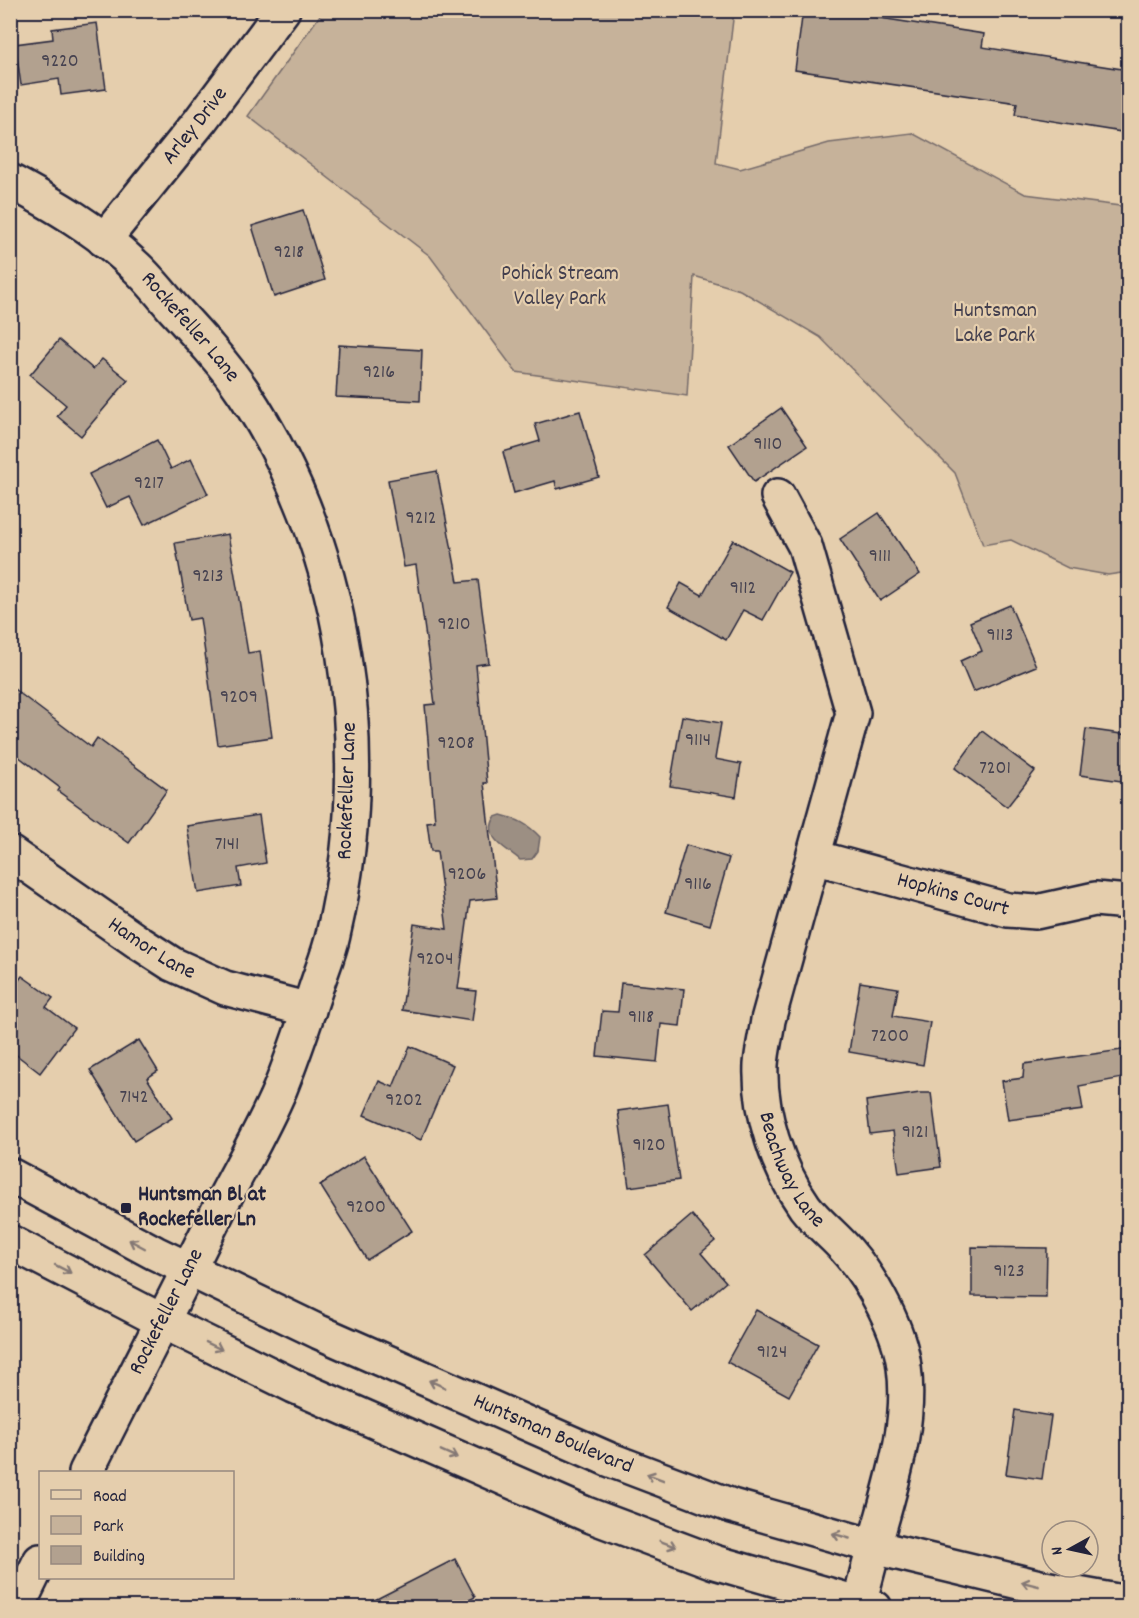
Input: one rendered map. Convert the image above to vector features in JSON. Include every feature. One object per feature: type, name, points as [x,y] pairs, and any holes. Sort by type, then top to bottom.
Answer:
[{"type":"street","name":"Arley Drive","points":[[104,240],[200,121],[283,10]]},
{"type":"street","name":"Rockefeller Lane","points":[[10,181],[39,196],[104,240],[142,272],[216,355],[245,395],[270,438],[295,489],[316,541],[342,645],[350,701],[353,751],[352,807],[345,873],[333,937],[309,1010],[279,1090],[87,1471]]},
{"type":"street","name":"Beachway Lane","points":[[778,496],[806,546],[853,713],[768,1020],[761,1066],[765,1110],[776,1153],[805,1206],[849,1253],[877,1292],[892,1326],[904,1366],[901,1444],[875,1546],[864,1606]]},
{"type":"street","name":"Hamor Lane","points":[[10,853],[172,964],[225,988],[309,1010]]},
{"type":"street","name":"Hopkins Court","points":[[814,857],[1008,910],[1036,912],[1095,899],[1128,902]]},
{"type":"street","name":"Huntsman Boulevard","points":[[10,1175],[189,1270],[319,1332],[608,1459],[732,1506],[875,1546],[1044,1588],[1128,1603]]},
{"type":"street","points":[[10,1242],[294,1386],[586,1514],[714,1562],[864,1606]]},
{"type":"green space","points":[[323,11],[734,11],[716,163],[740,169],[829,143],[912,133],[1025,194],[1128,207],[1128,572],[1108,575],[1068,568],[1011,540],[983,545],[955,473],[820,337],[740,290],[694,276],[687,396],[516,372],[430,256],[248,116]]},
{"type":"shaded area","points":[[501,815],[522,823],[540,837],[538,851],[532,859],[520,860],[494,837],[492,825],[495,817]]},
{"type":"building","points":[[803,10],[828,10],[984,34],[982,47],[1128,70],[1128,133],[1015,115],[1017,103],[795,70]]},
{"type":"building","points":[[97,23],[106,89],[61,95],[59,79],[21,85],[15,44],[53,39],[52,29]]},
{"type":"building","points":[[303,210],[325,280],[274,297],[252,226]]},
{"type":"building","points":[[59,340],[93,369],[102,359],[128,380],[81,436],[57,416],[66,405],[30,375]]},
{"type":"building","points":[[339,345],[422,350],[420,401],[336,397]]},
{"type":"building","points":[[781,408],[807,446],[754,482],[729,445]]},
{"type":"building","points":[[580,411],[599,477],[557,489],[555,481],[514,493],[503,452],[540,441],[535,424]]},
{"type":"building","points":[[157,440],[171,469],[191,459],[208,494],[144,525],[130,497],[106,508],[89,474]]},
{"type":"building","points":[[437,471],[458,582],[478,580],[489,663],[476,665],[487,783],[484,783],[497,898],[470,901],[458,989],[476,991],[472,1021],[402,1010],[414,924],[447,929],[437,851],[431,851],[427,822],[435,821],[425,705],[435,704],[416,565],[404,567],[388,480]]},
{"type":"building","points":[[879,513],[920,574],[880,601],[840,539]]},
{"type":"building","points":[[228,534],[248,653],[260,651],[272,737],[218,745],[200,618],[189,620],[175,543]]},
{"type":"building","points":[[733,540],[790,572],[763,620],[743,610],[726,640],[668,607],[681,583],[702,595]]},
{"type":"building","points":[[1010,605],[1036,666],[973,692],[960,661],[982,651],[970,622]]},
{"type":"building","points":[[10,686],[91,747],[97,738],[167,790],[129,843],[58,791],[60,788],[10,750]]},
{"type":"building","points":[[682,716],[721,723],[715,759],[741,764],[736,797],[670,786]]},
{"type":"building","points":[[1086,729],[1128,735],[1128,782],[1080,775]]},
{"type":"building","points":[[982,731],[1035,771],[1007,807],[955,768]]},
{"type":"building","points":[[259,815],[266,863],[238,868],[241,886],[198,893],[187,826]]},
{"type":"building","points":[[686,845],[729,858],[710,925],[666,912]]},
{"type":"building","points":[[22,976],[53,998],[46,1007],[74,1028],[40,1073],[10,1050],[10,992]]},
{"type":"building","points":[[860,982],[898,988],[893,1016],[930,1022],[923,1065],[849,1052]]},
{"type":"building","points":[[621,983],[684,989],[680,1026],[661,1024],[657,1062],[597,1056],[602,1011],[618,1012]]},
{"type":"building","points":[[139,1040],[158,1071],[147,1078],[172,1118],[134,1141],[90,1070]]},
{"type":"building","points":[[410,1046],[453,1065],[421,1140],[364,1115],[379,1081],[393,1087]]},
{"type":"building","points":[[1128,1049],[1128,1077],[1079,1086],[1083,1110],[1008,1120],[1002,1081],[1023,1078],[1024,1064]]},
{"type":"building","points":[[931,1093],[941,1167],[899,1173],[893,1131],[870,1134],[866,1101]]},
{"type":"building","points":[[668,1104],[679,1180],[629,1187],[618,1111]]},
{"type":"building","points":[[364,1156],[412,1231],[367,1260],[320,1185]]},
{"type":"building","points":[[692,1215],[715,1241],[701,1253],[726,1282],[692,1311],[645,1255]]},
{"type":"building","points":[[972,1247],[1047,1248],[1046,1297],[972,1296]]},
{"type":"building","points":[[756,1310],[818,1344],[789,1396],[727,1362]]},
{"type":"building","points":[[1015,1410],[1051,1416],[1042,1479],[1006,1474]]},
{"type":"building","points":[[455,1559],[475,1597],[455,1608],[359,1608]]},
{"type":"place","name":"Huntsman Bl at Rockefeller Ln","points":[[126,1208]]},
{"type":"park label","name":"Pohick Stream Valley Park","points":[[560,286]]},
{"type":"park label","name":"Huntsman Lake Park","points":[[995,324]]}]
